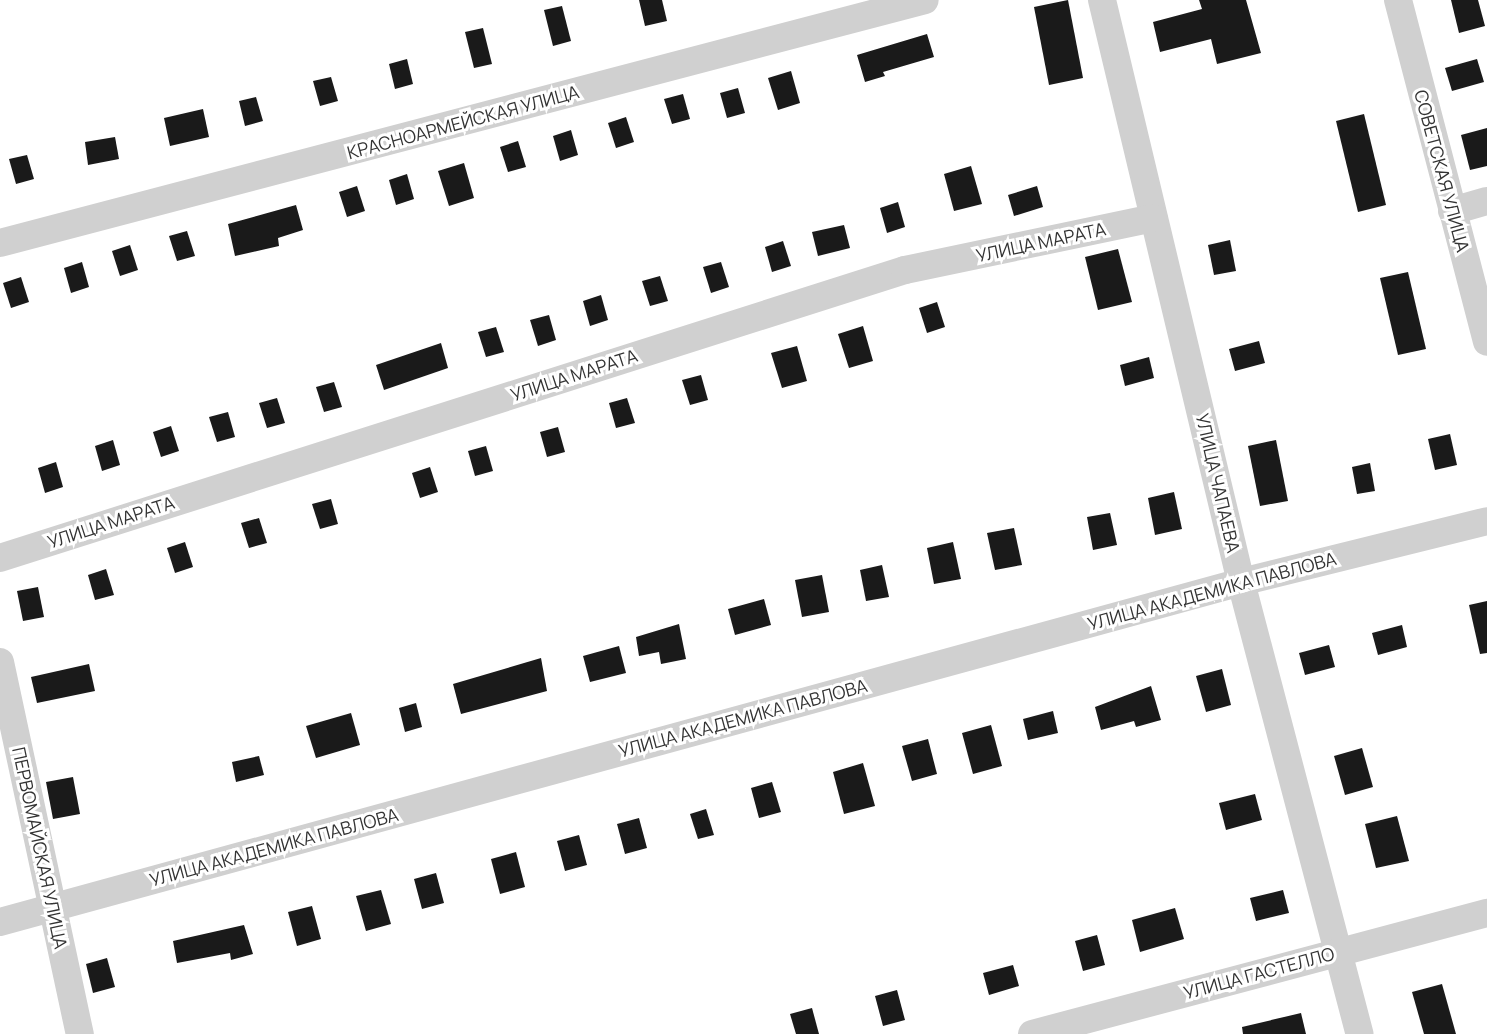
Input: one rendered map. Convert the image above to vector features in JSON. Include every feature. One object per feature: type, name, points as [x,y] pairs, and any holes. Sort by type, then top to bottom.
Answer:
[{"type":"street","name":"КРАСНОАРМЕЙСКАЯ УЛИЦА","points":[[0,243],[925,0]]},
{"type":"street","name":"УЛИЦА ЧАПАЕВА","points":[[1102,0],[1241,582],[1360,1034]]},
{"type":"street","name":"СОВЕТСКАЯ УЛИЦА","points":[[1398,0],[1487,342]]},
{"type":"street","points":[[1452,211],[1487,201]]},
{"type":"street","name":"УЛИЦА МАРАТА","points":[[0,558],[905,270],[1154,218]]},
{"type":"street","name":"УЛИЦА АКАДЕМИКА ПАВЛОВА","points":[[0,922],[1241,582],[1487,521]]},
{"type":"street","name":"ПЕРВОМАЙСКАЯ УЛИЦА","points":[[0,662],[80,1034]]},
{"type":"street","name":"УЛИЦА ГАСТЕЛЛО","points":[[1032,1034],[1487,913]]},
{"type":"building","points":[[639,0],[662,0],[667,21],[645,26]]},
{"type":"building","points":[[1068,0],[1083,78],[1049,85],[1034,7]]},
{"type":"building","points":[[1199,0],[1246,0],[1261,53],[1217,64],[1211,39],[1160,52],[1153,22],[1202,9]]},
{"type":"building","points":[[1451,0],[1478,0],[1485,26],[1459,33]]},
{"type":"building","points":[[562,6],[571,41],[553,46],[544,10]]},
{"type":"building","points":[[483,28],[492,64],[474,68],[465,32]]},
{"type":"building","points":[[927,34],[934,57],[883,72],[885,76],[865,82],[857,55]]},
{"type":"building","points":[[407,59],[413,84],[395,89],[389,64]]},
{"type":"building","points":[[1477,59],[1484,82],[1452,91],[1445,68]]},
{"type":"building","points":[[791,71],[800,103],[778,110],[768,78]]},
{"type":"building","points":[[331,77],[338,101],[320,106],[313,81]]},
{"type":"building","points":[[738,88],[745,113],[727,118],[720,93]]},
{"type":"building","points":[[683,94],[690,119],[672,124],[664,99]]},
{"type":"building","points":[[256,97],[263,121],[245,126],[239,101]]},
{"type":"building","points":[[203,109],[209,137],[170,146],[164,118]]},
{"type":"building","points":[[1364,114],[1386,205],[1358,212],[1336,121]]},
{"type":"building","points":[[626,117],[634,142],[616,148],[608,123]]},
{"type":"building","points":[[1487,128],[1487,166],[1470,170],[1461,135]]},
{"type":"building","points":[[571,130],[578,155],[560,161],[553,136]]},
{"type":"building","points":[[115,137],[119,159],[88,165],[85,142]]},
{"type":"building","points":[[518,141],[526,167],[508,172],[500,147]]},
{"type":"building","points":[[27,155],[34,179],[16,184],[9,159]]},
{"type":"building","points":[[464,163],[474,198],[449,206],[438,171]]},
{"type":"building","points":[[971,166],[982,204],[954,211],[944,174]]},
{"type":"building","points":[[407,174],[414,199],[396,205],[389,180]]},
{"type":"building","points":[[357,186],[365,211],[347,217],[339,192]]},
{"type":"building","points":[[1037,186],[1043,207],[1014,216],[1008,195]]},
{"type":"building","points":[[898,202],[905,227],[887,233],[880,208]]},
{"type":"building","points":[[296,205],[303,230],[278,238],[279,246],[235,256],[228,224]]},
{"type":"building","points":[[844,225],[850,248],[818,256],[812,232]]},
{"type":"building","points":[[187,231],[195,256],[177,261],[169,236]]},
{"type":"building","points":[[1230,240],[1236,271],[1214,275],[1208,245]]},
{"type":"building","points":[[783,241],[791,266],[772,272],[765,247]]},
{"type":"building","points":[[130,245],[138,270],[120,276],[112,251]]},
{"type":"building","points":[[1118,249],[1132,302],[1098,310],[1085,257]]},
{"type":"building","points":[[82,262],[89,287],[71,293],[64,268]]},
{"type":"building","points":[[721,262],[729,287],[711,293],[703,267]]},
{"type":"building","points":[[1408,272],[1426,349],[1398,355],[1380,278]]},
{"type":"building","points":[[660,276],[668,301],[650,306],[642,281]]},
{"type":"building","points":[[21,277],[29,302],[11,308],[3,283]]},
{"type":"building","points":[[601,295],[608,320],[590,326],[583,301]]},
{"type":"building","points":[[937,302],[945,327],[927,333],[919,308]]},
{"type":"building","points":[[549,315],[556,340],[538,346],[530,320]]},
{"type":"building","points":[[863,326],[873,361],[849,368],[838,334]]},
{"type":"building","points":[[496,327],[504,352],[486,357],[478,332]]},
{"type":"building","points":[[1259,341],[1265,363],[1235,371],[1229,349]]},
{"type":"building","points":[[441,343],[448,368],[384,390],[376,365]]},
{"type":"building","points":[[797,346],[807,381],[782,388],[771,353]]},
{"type":"building","points":[[1149,357],[1154,378],[1125,386],[1120,365]]},
{"type":"building","points":[[701,375],[708,400],[690,405],[682,380]]},
{"type":"building","points":[[334,382],[342,407],[324,412],[316,387]]},
{"type":"building","points":[[277,398],[285,423],[267,428],[259,403]]},
{"type":"building","points":[[627,398],[635,423],[616,428],[609,403]]},
{"type":"building","points":[[228,412],[235,437],[217,442],[209,417]]},
{"type":"building","points":[[171,426],[179,451],[161,457],[153,432]]},
{"type":"building","points":[[558,427],[565,452],[547,457],[540,432]]},
{"type":"building","points":[[1450,434],[1457,465],[1435,470],[1428,439]]},
{"type":"building","points":[[113,440],[120,465],[102,471],[95,446]]},
{"type":"building","points":[[1276,440],[1288,501],[1260,506],[1248,446]]},
{"type":"building","points":[[486,446],[493,471],[475,476],[468,451]]},
{"type":"building","points":[[56,462],[63,487],[45,493],[38,468]]},
{"type":"building","points":[[1370,463],[1375,491],[1357,494],[1352,467]]},
{"type":"building","points":[[430,467],[438,492],[420,498],[412,473]]},
{"type":"building","points":[[1174,492],[1182,529],[1155,535],[1148,498]]},
{"type":"building","points":[[331,499],[338,524],[320,529],[312,504]]},
{"type":"building","points":[[1110,513],[1117,545],[1093,550],[1087,517]]},
{"type":"building","points":[[259,518],[267,543],[249,548],[241,523]]},
{"type":"building","points":[[1014,528],[1022,565],[995,570],[987,533]]},
{"type":"building","points":[[185,542],[193,567],[175,573],[167,548]]},
{"type":"building","points":[[953,542],[961,579],[934,584],[927,548]]},
{"type":"building","points":[[882,565],[889,597],[866,601],[860,570]]},
{"type":"building","points":[[106,569],[114,595],[95,600],[88,575]]},
{"type":"building","points":[[822,575],[829,612],[802,617],[795,580]]},
{"type":"building","points":[[38,587],[44,617],[23,621],[17,591]]},
{"type":"building","points":[[764,599],[771,625],[735,635],[728,609]]},
{"type":"building","points":[[1487,601],[1487,653],[1480,654],[1469,605]]},
{"type":"building","points":[[679,624],[686,659],[661,664],[659,652],[639,656],[636,637]]},
{"type":"building","points":[[1402,625],[1407,647],[1378,655],[1372,633]]},
{"type":"building","points":[[1329,645],[1335,667],[1305,675],[1299,653]]},
{"type":"building","points":[[619,646],[626,673],[590,682],[583,656]]},
{"type":"building","points":[[541,658],[547,691],[461,714],[453,684]]},
{"type":"building","points":[[89,664],[95,691],[37,703],[31,677]]},
{"type":"building","points":[[1222,669],[1231,705],[1206,712],[1196,676]]},
{"type":"building","points":[[1151,686],[1161,720],[1136,727],[1134,721],[1101,730],[1095,707]]},
{"type":"building","points":[[416,703],[422,727],[405,732],[399,708]]},
{"type":"building","points":[[1053,711],[1058,733],[1028,740],[1023,719]]},
{"type":"building","points":[[351,713],[360,745],[316,758],[306,726]]},
{"type":"building","points":[[991,725],[1002,766],[973,774],[962,733]]},
{"type":"building","points":[[928,739],[937,774],[912,781],[902,746]]},
{"type":"building","points":[[1362,748],[1373,787],[1345,795],[1334,756]]},
{"type":"building","points":[[259,756],[264,775],[236,782],[232,762]]},
{"type":"building","points":[[863,763],[875,806],[844,814],[833,772]]},
{"type":"building","points":[[73,777],[80,814],[53,819],[46,782]]},
{"type":"building","points":[[772,782],[781,812],[759,818],[751,788]]},
{"type":"building","points":[[1255,794],[1262,820],[1226,830],[1219,803]]},
{"type":"building","points":[[706,809],[714,835],[698,839],[690,814]]},
{"type":"building","points":[[1397,816],[1409,861],[1376,868],[1365,824]]},
{"type":"building","points":[[639,818],[647,848],[625,854],[617,824]]},
{"type":"building","points":[[579,835],[587,865],[565,871],[557,841]]},
{"type":"building","points":[[516,852],[525,887],[500,894],[491,859]]},
{"type":"building","points":[[436,873],[444,903],[422,909],[414,879]]},
{"type":"building","points":[[381,890],[391,924],[366,931],[356,896]]},
{"type":"building","points":[[1283,890],[1289,913],[1256,921],[1250,898]]},
{"type":"building","points":[[312,906],[321,939],[297,946],[288,912]]},
{"type":"building","points":[[1175,908],[1184,939],[1140,952],[1132,920]]},
{"type":"building","points":[[244,925],[253,954],[231,960],[230,953],[177,963],[173,941]]},
{"type":"building","points":[[1097,935],[1105,965],[1083,971],[1075,941]]},
{"type":"building","points":[[107,958],[115,987],[93,993],[86,964]]},
{"type":"building","points":[[1013,965],[1019,986],[989,995],[983,973]]},
{"type":"building","points":[[1442,984],[1456,1034],[1424,1034],[1412,992]]},
{"type":"building","points":[[897,990],[905,1020],[883,1026],[875,996]]},
{"type":"building","points":[[812,1008],[819,1034],[796,1034],[790,1014]]},
{"type":"building","points":[[1301,1013],[1306,1034],[1243,1034],[1242,1027]]}]
